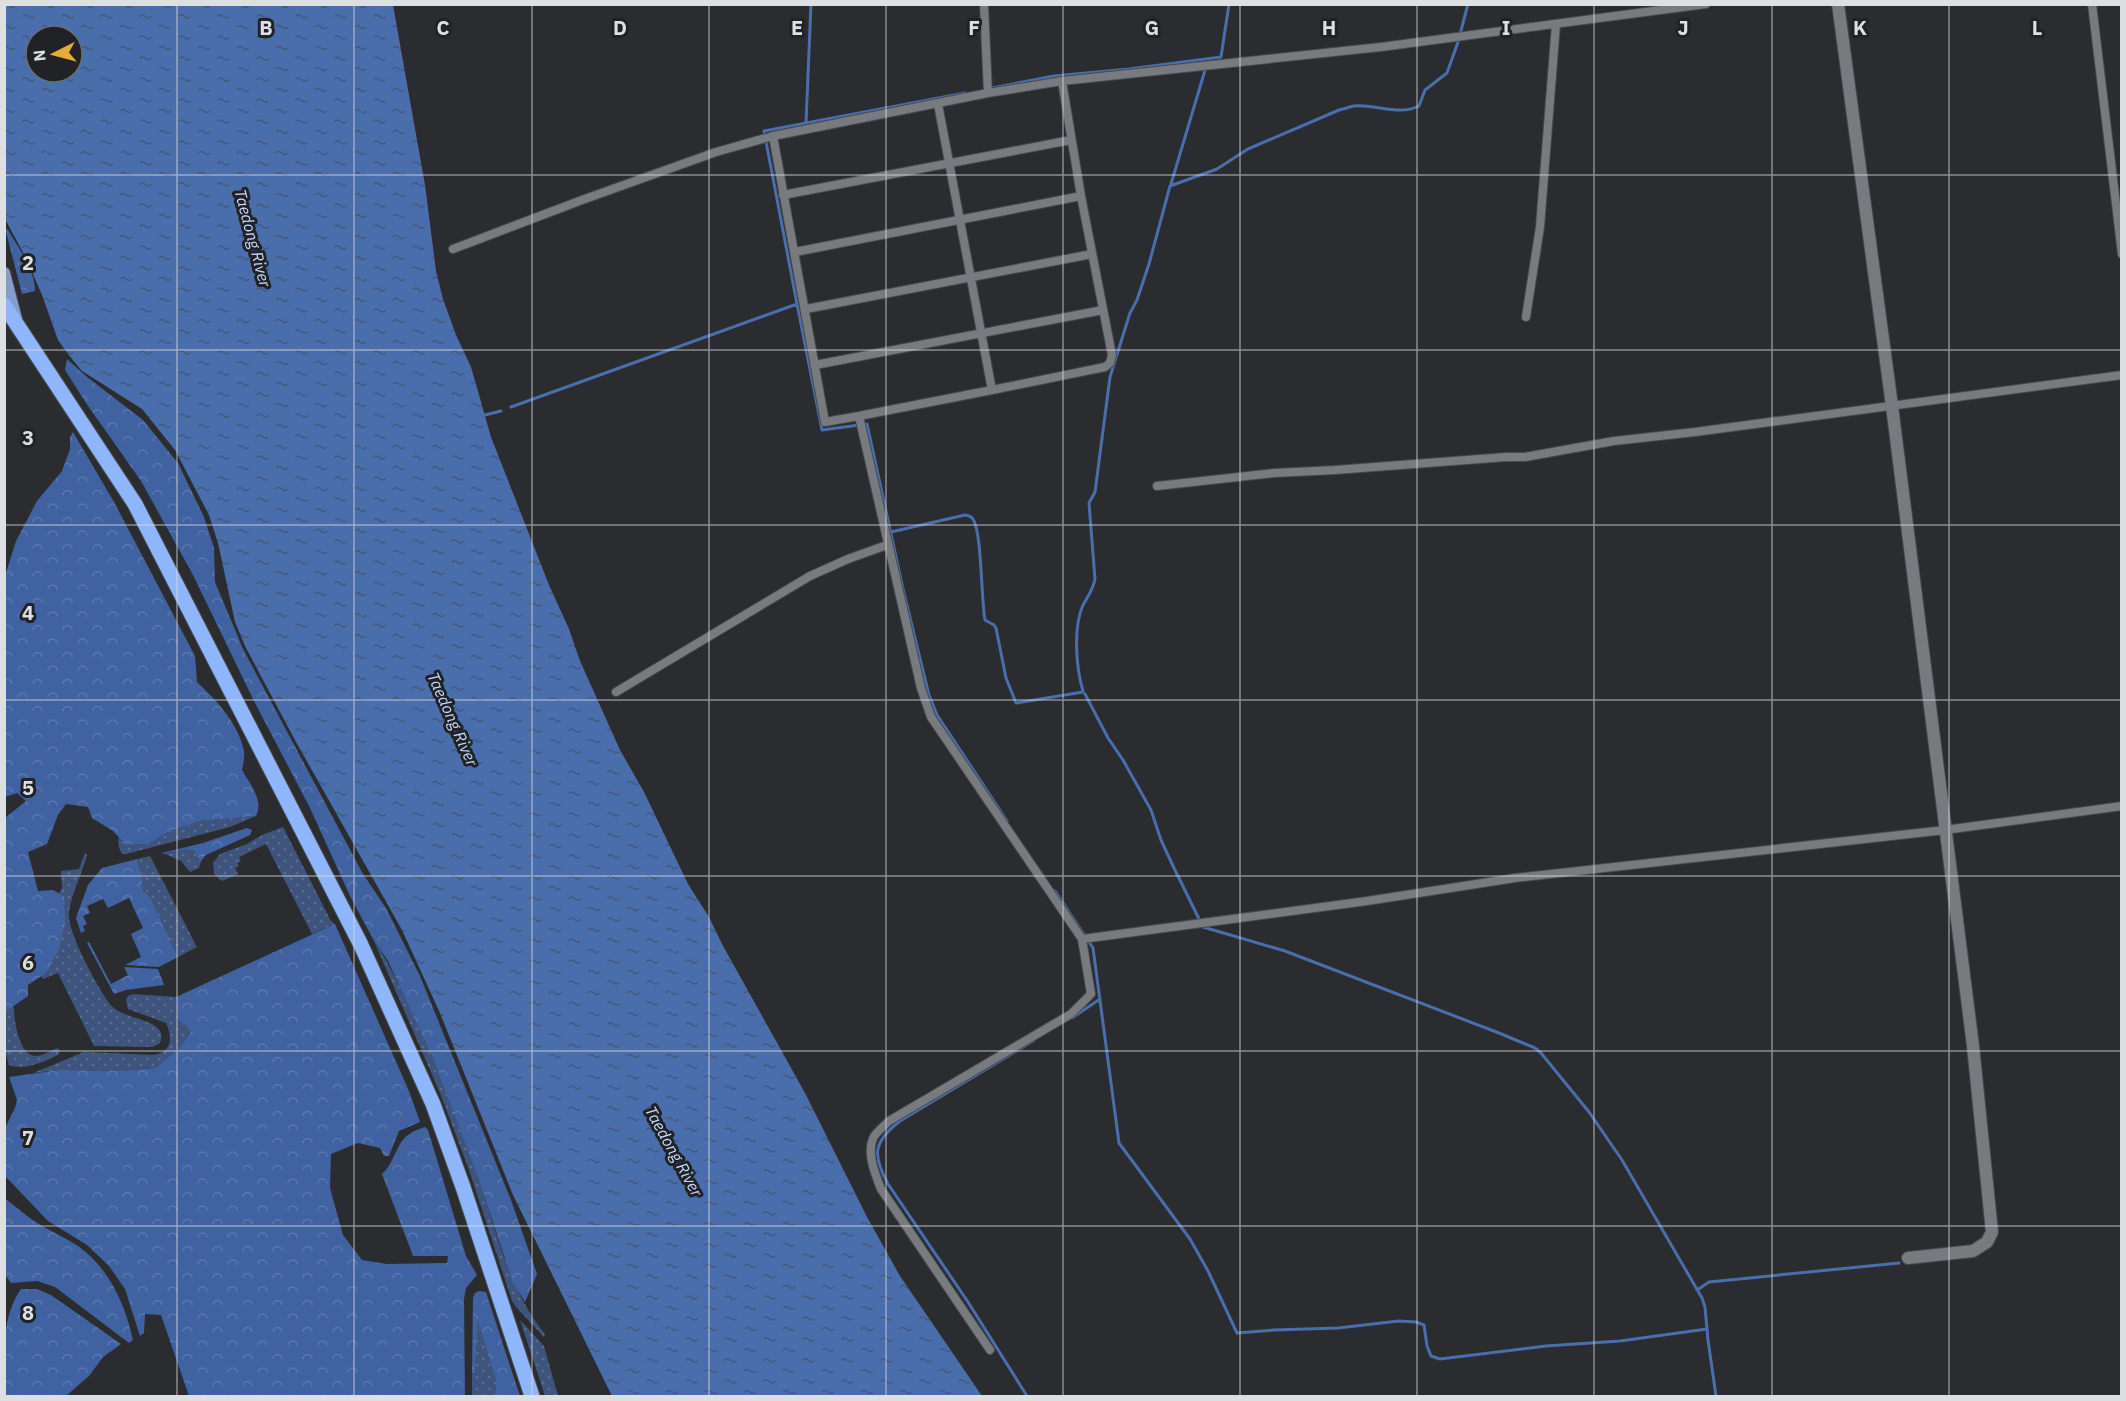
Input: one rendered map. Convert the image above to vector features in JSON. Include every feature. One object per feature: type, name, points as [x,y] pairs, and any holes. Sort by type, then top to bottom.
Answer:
[{"type":"highway","points":[[4,305],[135,504],[383,991],[433,1104],[532,1396]]},
{"type":"main road","points":[[4,273],[17,323]]},
{"type":"street","points":[[984,4],[988,93]]},
{"type":"street","points":[[453,249],[705,156],[773,135],[1062,81],[1381,47],[1706,4]]},
{"type":"street","points":[[1838,4],[1892,406],[1973,1046],[1992,1232],[1987,1242],[1973,1251],[1908,1258]]},
{"type":"street","points":[[2092,4],[2121,254]]},
{"type":"street","points":[[1526,317],[1540,227],[1556,24]]},
{"type":"street","points":[[773,135],[825,422],[859,416],[1105,368],[1110,363],[1112,355],[1080,196],[1062,81]]},
{"type":"street","points":[[938,104],[992,390]]},
{"type":"street","points":[[783,195],[1071,140]]},
{"type":"street","points":[[2112,174],[2121,171]]},
{"type":"street","points":[[795,252],[1080,196]]},
{"type":"street","points":[[806,309],[1092,254]]},
{"type":"street","points":[[815,365],[1102,310]]},
{"type":"street","points":[[1157,486],[1274,473],[1506,457],[1525,458],[1611,441],[2121,375]]},
{"type":"street","points":[[859,416],[921,688],[931,717],[1082,939],[1091,994],[1071,1014],[889,1121],[873,1137],[871,1157],[874,1173],[881,1188],[990,1350]]},
{"type":"street","points":[[616,692],[810,576],[887,545]]},
{"type":"street","points":[[1082,939],[1367,901],[1515,878],[1945,830],[2121,806]]},
{"type":"shaded area","points":[[256,816],[230,827],[126,854],[122,854],[118,841],[119,837],[126,845],[149,844],[168,832],[200,821]]},
{"type":"shaded area","points":[[283,827],[331,921],[335,924],[312,934],[266,844],[239,857],[241,861],[235,868],[238,874],[222,881],[214,874],[213,863],[220,854]]},
{"type":"shaded area","points":[[188,849],[194,851],[201,861],[199,868],[190,872],[181,861],[165,854]]},
{"type":"shaded area","points":[[85,853],[87,855],[69,912],[72,931],[90,971],[109,1003],[124,1014],[158,1028],[161,1035],[160,1043],[153,1047],[94,1046],[58,973],[43,979],[41,976],[46,973],[64,896],[59,893],[62,888],[61,871],[79,869]]},
{"type":"shaded area","points":[[150,856],[197,947],[178,957],[151,898],[143,890],[137,859]]},
{"type":"shaded area","points":[[373,939],[394,976],[431,1054],[471,1155],[504,1258],[521,1298],[545,1334],[544,1337],[512,1301],[469,1170],[440,1093]]},
{"type":"shaded area","points":[[133,994],[176,997],[178,1021],[186,1025],[191,1032],[179,1048],[155,1068],[119,1071],[59,1070],[33,1073],[84,1052],[154,1055],[164,1051],[168,1047],[170,1038],[166,1023],[128,1009],[126,1000]]},
{"type":"shaded area","points":[[12,1006],[18,1036],[29,1054],[43,1055],[57,1048],[60,1050],[58,1055],[28,1066],[9,1065],[5,1050],[5,1012]]},
{"type":"shaded area","points":[[478,1320],[496,1381],[496,1396],[472,1396],[472,1373],[475,1373]]},
{"type":"shaded area","points":[[520,1320],[544,1346],[558,1396],[545,1396]]},
{"type":"green space","points":[[5,228],[29,267],[35,291],[22,294]]},
{"type":"green space","points":[[67,359],[143,420],[178,463],[204,517],[214,548],[215,582],[243,649],[363,874],[386,908],[420,976],[511,1200],[537,1274],[525,1302],[513,1283],[477,1174],[434,1061],[388,961],[373,939],[350,896],[310,808],[253,699],[193,575],[141,481],[65,370]]},
{"type":"green space","points":[[73,432],[114,502],[195,656],[197,682],[219,705],[237,731],[244,751],[242,770],[255,792],[258,810],[256,816],[200,821],[168,832],[149,844],[126,845],[113,831],[92,818],[88,807],[66,804],[58,815],[47,844],[28,852],[38,891],[53,890],[64,896],[65,923],[59,949],[46,973],[28,985],[28,996],[5,1012],[5,818],[26,801],[17,793],[5,797],[5,576],[16,541],[37,501],[62,471]]},
{"type":"green space","points":[[247,828],[252,830],[250,835],[206,855],[201,861],[194,851],[188,849],[162,853],[203,843]]},
{"type":"green space","points":[[137,859],[143,890],[151,898],[178,957],[159,967],[125,965],[141,957],[131,934],[143,928],[129,898],[108,908],[103,899],[87,906],[90,913],[83,916],[87,924],[83,926],[85,931],[81,933],[76,918],[88,885],[102,868]]},
{"type":"green space","points":[[335,924],[409,1091],[420,1122],[399,1131],[389,1156],[384,1156],[380,1148],[358,1143],[331,1154],[330,1188],[343,1235],[362,1260],[387,1264],[447,1263],[448,1256],[413,1256],[382,1174],[406,1137],[425,1127],[428,1130],[466,1256],[477,1275],[466,1288],[464,1299],[465,1396],[189,1396],[161,1315],[145,1314],[144,1333],[140,1336],[125,1289],[109,1266],[87,1245],[48,1221],[5,1176],[5,1128],[17,1100],[9,1077],[59,1070],[119,1071],[155,1068],[179,1048],[191,1032],[186,1025],[178,1021],[176,997]]},
{"type":"green space","points":[[89,942],[111,984],[128,975],[124,967],[158,969],[164,985],[126,990],[114,994],[87,943]]},
{"type":"green space","points":[[4,1198],[34,1221],[78,1246],[99,1265],[120,1300],[133,1340],[129,1343],[55,1287],[37,1281],[11,1283],[5,1275]]},
{"type":"green space","points":[[21,1289],[37,1289],[51,1295],[121,1344],[103,1357],[89,1376],[66,1396],[5,1396],[6,1327],[14,1301]]},
{"type":"green space","points":[[479,1291],[486,1292],[520,1396],[496,1396],[496,1381],[478,1321],[475,1373],[472,1373],[473,1298]]},
{"type":"water","name":"Taedong River","points":[[4,5],[393,5],[425,185],[436,271],[443,299],[471,367],[491,437],[580,661],[620,750],[644,792],[688,884],[709,917],[805,1093],[867,1217],[900,1276],[982,1396],[612,1396],[513,1195],[440,1013],[402,930],[296,742],[245,646],[235,622],[218,543],[209,515],[175,450],[142,409],[82,371],[58,340],[26,258],[5,219]]},
{"type":"waterway","points":[[806,123],[811,4]]},
{"type":"waterway","points":[[992,88],[1054,76],[1221,57],[1229,4]]},
{"type":"waterway","points":[[1083,691],[1077,659],[1078,624],[1083,605],[1092,590],[1095,579],[1089,503],[1095,492],[1110,377],[1130,313],[1137,300],[1149,264],[1170,186],[1217,169],[1248,149],[1339,110],[1354,106],[1395,110],[1419,106],[1425,90],[1447,73],[1468,4]]},
{"type":"waterway","points":[[1171,184],[1206,67]]},
{"type":"waterway","points":[[511,407],[797,304],[764,131],[965,93]]},
{"type":"waterway","points":[[797,304],[822,430],[867,424],[903,589],[929,695],[937,715],[1007,821]]},
{"type":"waterway","points":[[485,415],[501,411]]},
{"type":"waterway","points":[[891,532],[965,515],[971,517],[976,526],[980,552],[985,620],[996,628],[1006,678],[1016,703],[1083,692]]},
{"type":"waterway","points":[[1085,694],[1151,810],[1161,840],[1203,927],[1285,951],[1499,1033],[1535,1048],[1541,1053],[1589,1112],[1622,1160],[1702,1298],[1716,1396]]},
{"type":"waterway","points":[[1055,891],[1093,948],[1119,1143],[1190,1239],[1237,1333],[1338,1328],[1399,1321],[1416,1322],[1424,1325],[1431,1356],[1440,1359],[1546,1346],[1620,1341],[1707,1329]]},
{"type":"waterway","points":[[1072,1018],[1100,999]]},
{"type":"waterway","points":[[1027,1396],[968,1302],[888,1184],[879,1165],[878,1150],[884,1136],[900,1121],[1033,1041]]},
{"type":"waterway","points":[[1697,1290],[1709,1282],[1899,1263]]}]
